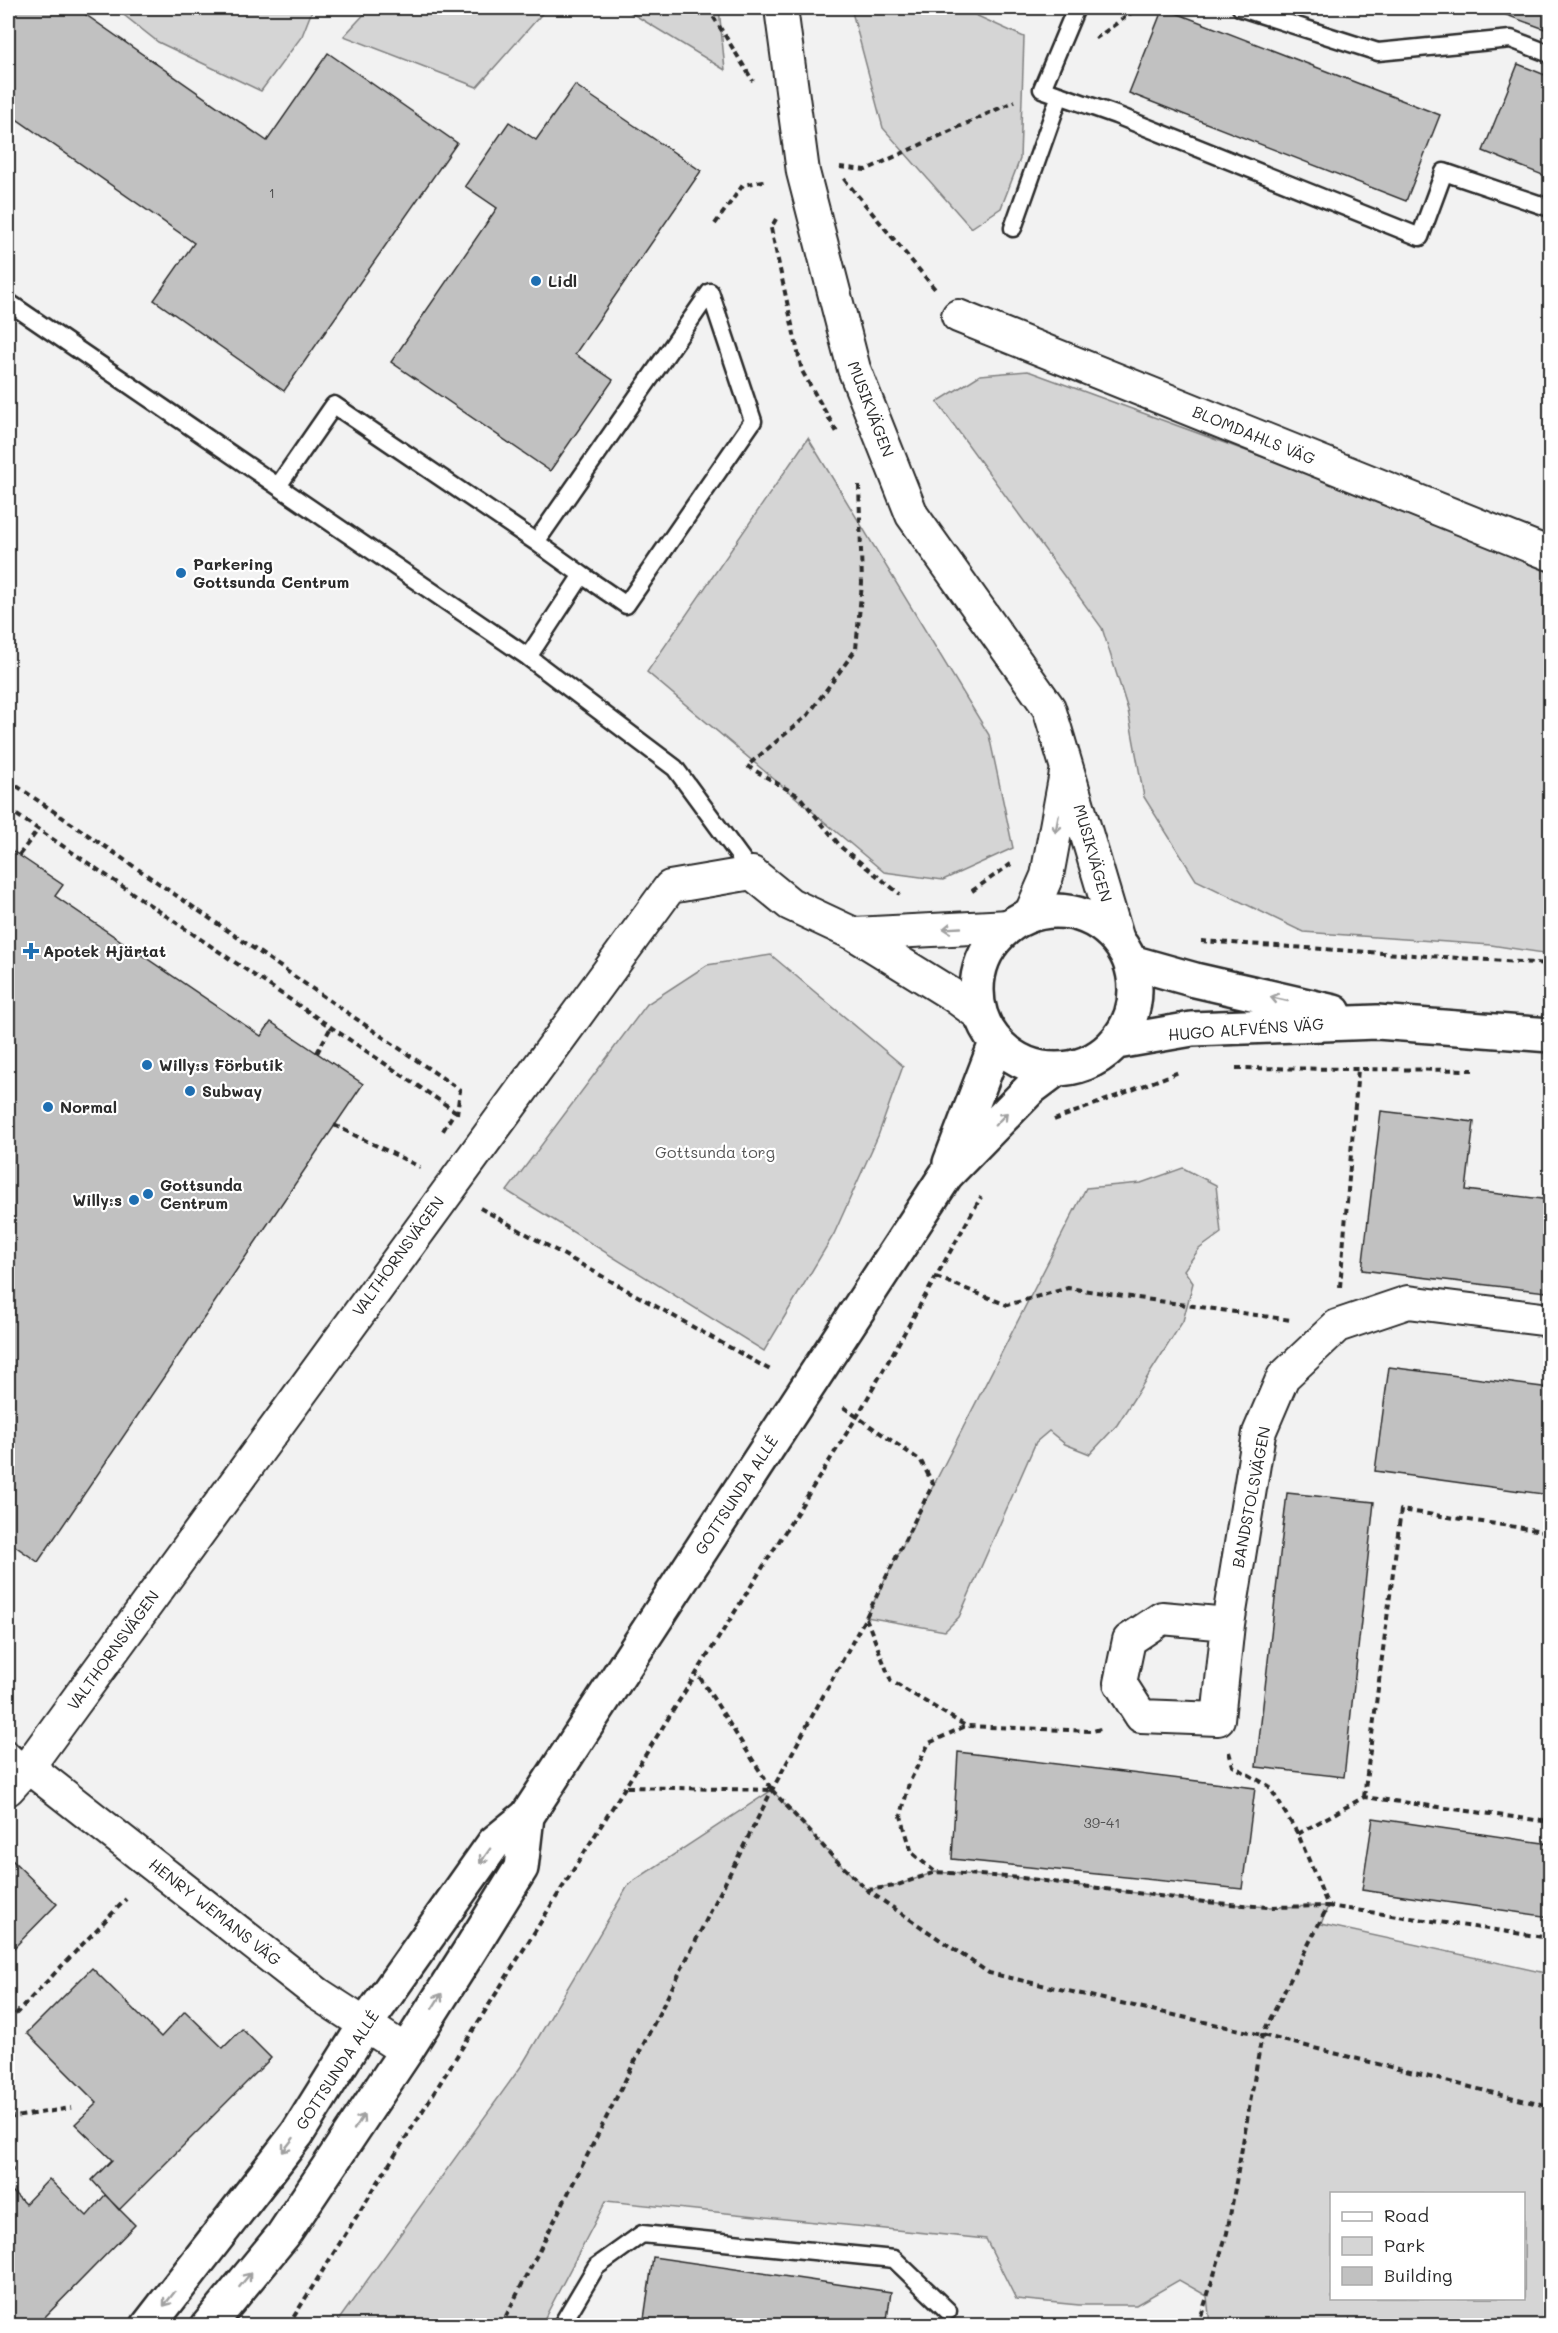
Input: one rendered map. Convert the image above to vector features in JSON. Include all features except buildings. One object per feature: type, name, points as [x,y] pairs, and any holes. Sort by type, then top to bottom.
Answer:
[{"type":"street","name":"MUSIKVÄGEN","points":[[781,8],[803,172],[854,369],[912,514],[1049,708],[1124,951]]},
{"type":"street","name":"BLOMDAHLS VÄG","points":[[958,316],[1551,554]]},
{"type":"street","name":"MUSIKVÄGEN","points":[[1020,920],[1047,876],[1068,767]]},
{"type":"street","points":[[752,873],[790,904],[854,934],[954,996],[1021,1062],[1055,1070],[1089,1064],[1117,1042],[1133,1011],[1136,987],[1124,951],[1099,923],[1076,913],[1053,911],[1020,920],[854,934]]},
{"type":"street","name":"VALTHORNSVÄGEN","points":[[14,1768],[670,887],[752,873]]},
{"type":"street","points":[[988,1029],[976,984],[982,961],[994,941],[1020,920]]},
{"type":"street","name":"HUGO ALFVÉNS VÄG","points":[[1124,951],[1194,980],[1377,1022]]},
{"type":"street","name":"HUGO ALFVÉNS VÄG","points":[[1117,1042],[1192,1029],[1377,1022],[1551,1035]]},
{"type":"street","name":"GOTTSUNDA ALLÉ","points":[[946,1175],[988,1029]]},
{"type":"street","name":"GOTTSUNDA ALLÉ","points":[[148,2325],[297,2134],[365,2025],[494,1843],[527,1816],[946,1175],[1031,1088],[1055,1070]]},
{"type":"street","name":"BANDSTOLSVÄGEN","points":[[1218,1719],[1228,1624],[1259,1433],[1283,1377],[1337,1326],[1408,1302],[1551,1320]]},
{"type":"street","points":[[1218,1719],[1142,1716],[1120,1683],[1129,1640],[1162,1618],[1228,1624]]},
{"type":"street","name":"HENRY WEMANS VÄG","points":[[14,1768],[318,1994],[406,2051]]},
{"type":"street","name":"GOTTSUNDA ALLÉ","points":[[208,2325],[283,2235],[406,2051],[521,1868],[527,1816]]},
{"type":"lane","points":[[1076,8],[1042,89],[1116,115],[1420,237],[1444,172],[1551,208]]},
{"type":"lane","points":[[1241,8],[1378,52],[1511,39],[1551,54]]},
{"type":"lane","points":[[1013,228],[1060,95]]},
{"type":"lane","points":[[278,486],[334,405],[626,605],[753,421],[710,292],[536,542]]},
{"type":"lane","points":[[8,302],[528,657],[675,768],[752,873]]},
{"type":"lane","points":[[528,657],[582,575]]},
{"type":"lane","points":[[561,2325],[596,2267],[642,2234],[894,2259],[948,2311]]},
{"type":"path","points":[[958,316],[834,167],[866,170],[1042,89]]},
{"type":"path","points":[[715,224],[743,185],[803,172]]},
{"type":"path","points":[[803,172],[771,228],[802,371],[841,441]]},
{"type":"path","points":[[859,482],[862,583],[856,649],[808,715],[747,766],[799,796],[842,848],[913,904],[904,931]]},
{"type":"path","points":[[8,780],[460,1090],[456,1122]]},
{"type":"path","points":[[8,809],[455,1111],[438,1139]]},
{"type":"path","points":[[19,855],[38,830]]},
{"type":"path","points":[[969,893],[1016,861]]},
{"type":"path","points":[[1194,980],[1195,940],[1551,964]]},
{"type":"path","points":[[317,1053],[331,1027]]},
{"type":"path","points":[[1049,1122],[1192,1067],[1192,1029]]},
{"type":"path","points":[[1226,1068],[1476,1070]]},
{"type":"path","points":[[936,1276],[1007,1305],[1068,1288],[1337,1326],[1358,1069]]},
{"type":"path","points":[[334,1125],[422,1167],[427,1158]]},
{"type":"path","points":[[448,1188],[804,1391],[858,1415],[921,1461],[933,1484],[866,1617],[772,1790],[501,2325]]},
{"type":"path","points":[[288,2325],[858,1415],[980,1198],[988,1190]]},
{"type":"path","points":[[1364,1797],[1401,1510],[1551,1532]]},
{"type":"path","points":[[866,1617],[891,1681],[966,1726]]},
{"type":"path","points":[[697,1673],[772,1790],[833,1857],[867,1890],[989,1973],[1262,2035],[1551,2107]]},
{"type":"path","points":[[934,1872],[912,1853],[901,1816],[909,1783],[929,1743],[966,1726],[1093,1731],[1142,1716]]},
{"type":"path","points":[[1198,2325],[1227,2233],[1262,2035],[1328,1906],[1298,1834],[1269,1786],[1233,1766],[1218,1719]]},
{"type":"path","points":[[626,1787],[772,1790]]},
{"type":"path","points":[[1298,1834],[1364,1797],[1551,1822]]},
{"type":"path","points":[[867,1890],[895,1886],[934,1872],[1022,1878],[1205,1902],[1268,1907],[1328,1906],[1551,1938]]},
{"type":"path","points":[[8,2022],[126,1899]]},
{"type":"path","points":[[8,2118],[71,2108]]},
{"type":"path","points":[[8,2125],[12,2172]]},
{"type":"green space","points":[[115,8],[313,8],[302,36],[261,91],[158,42]]},
{"type":"green space","points":[[370,8],[547,8],[477,87],[344,36]]},
{"type":"green space","points":[[623,8],[719,8],[725,70]]},
{"type":"green space","points":[[851,8],[960,8],[1024,37],[1020,159],[1001,208],[971,228],[883,128]]},
{"type":"green space","points":[[1028,371],[1550,562],[1550,954],[1491,945],[1303,932],[1196,880],[1144,797],[1128,710],[1102,628],[937,402],[980,375]]},
{"type":"green space","points":[[808,438],[989,735],[1013,848],[943,880],[884,872],[647,672]]},
{"type":"green space","name":"Gottsunda torg","points":[[771,955],[903,1066],[878,1136],[834,1234],[764,1351],[507,1191],[647,1004],[707,965]]},
{"type":"green space","points":[[1183,1168],[1216,1185],[1221,1233],[1199,1249],[1184,1270],[1193,1283],[1183,1321],[1117,1425],[1090,1454],[1065,1444],[1049,1431],[1036,1442],[959,1617],[945,1631],[866,1617],[1086,1188],[1141,1183]]},
{"type":"green space","points":[[772,1790],[833,1857],[867,1890],[895,1886],[935,1872],[1022,1878],[1205,1902],[1268,1907],[1328,1906],[1321,1924],[1550,1974],[1550,2325],[1210,2325],[1207,2296],[1179,2280],[1136,2305],[1079,2305],[1016,2299],[986,2239],[606,2201],[541,2325],[335,2325],[522,2065],[629,1884]]},
{"type":"place","name":"Lidl","points":[[536,281]]},
{"type":"place","name":"Parkering Gottsunda Centrum","points":[[181,573]]},
{"type":"place","name":"Apotek Hjärtat","points":[[31,951]]},
{"type":"place","name":"Willy:s Förbutik","points":[[147,1065]]},
{"type":"place","name":"Subway","points":[[190,1091]]},
{"type":"place","name":"Normal","points":[[48,1107]]},
{"type":"place","name":"Gottsunda Centrum","points":[[148,1194]]},
{"type":"place","name":"Willy:s","points":[[134,1200]]}]
